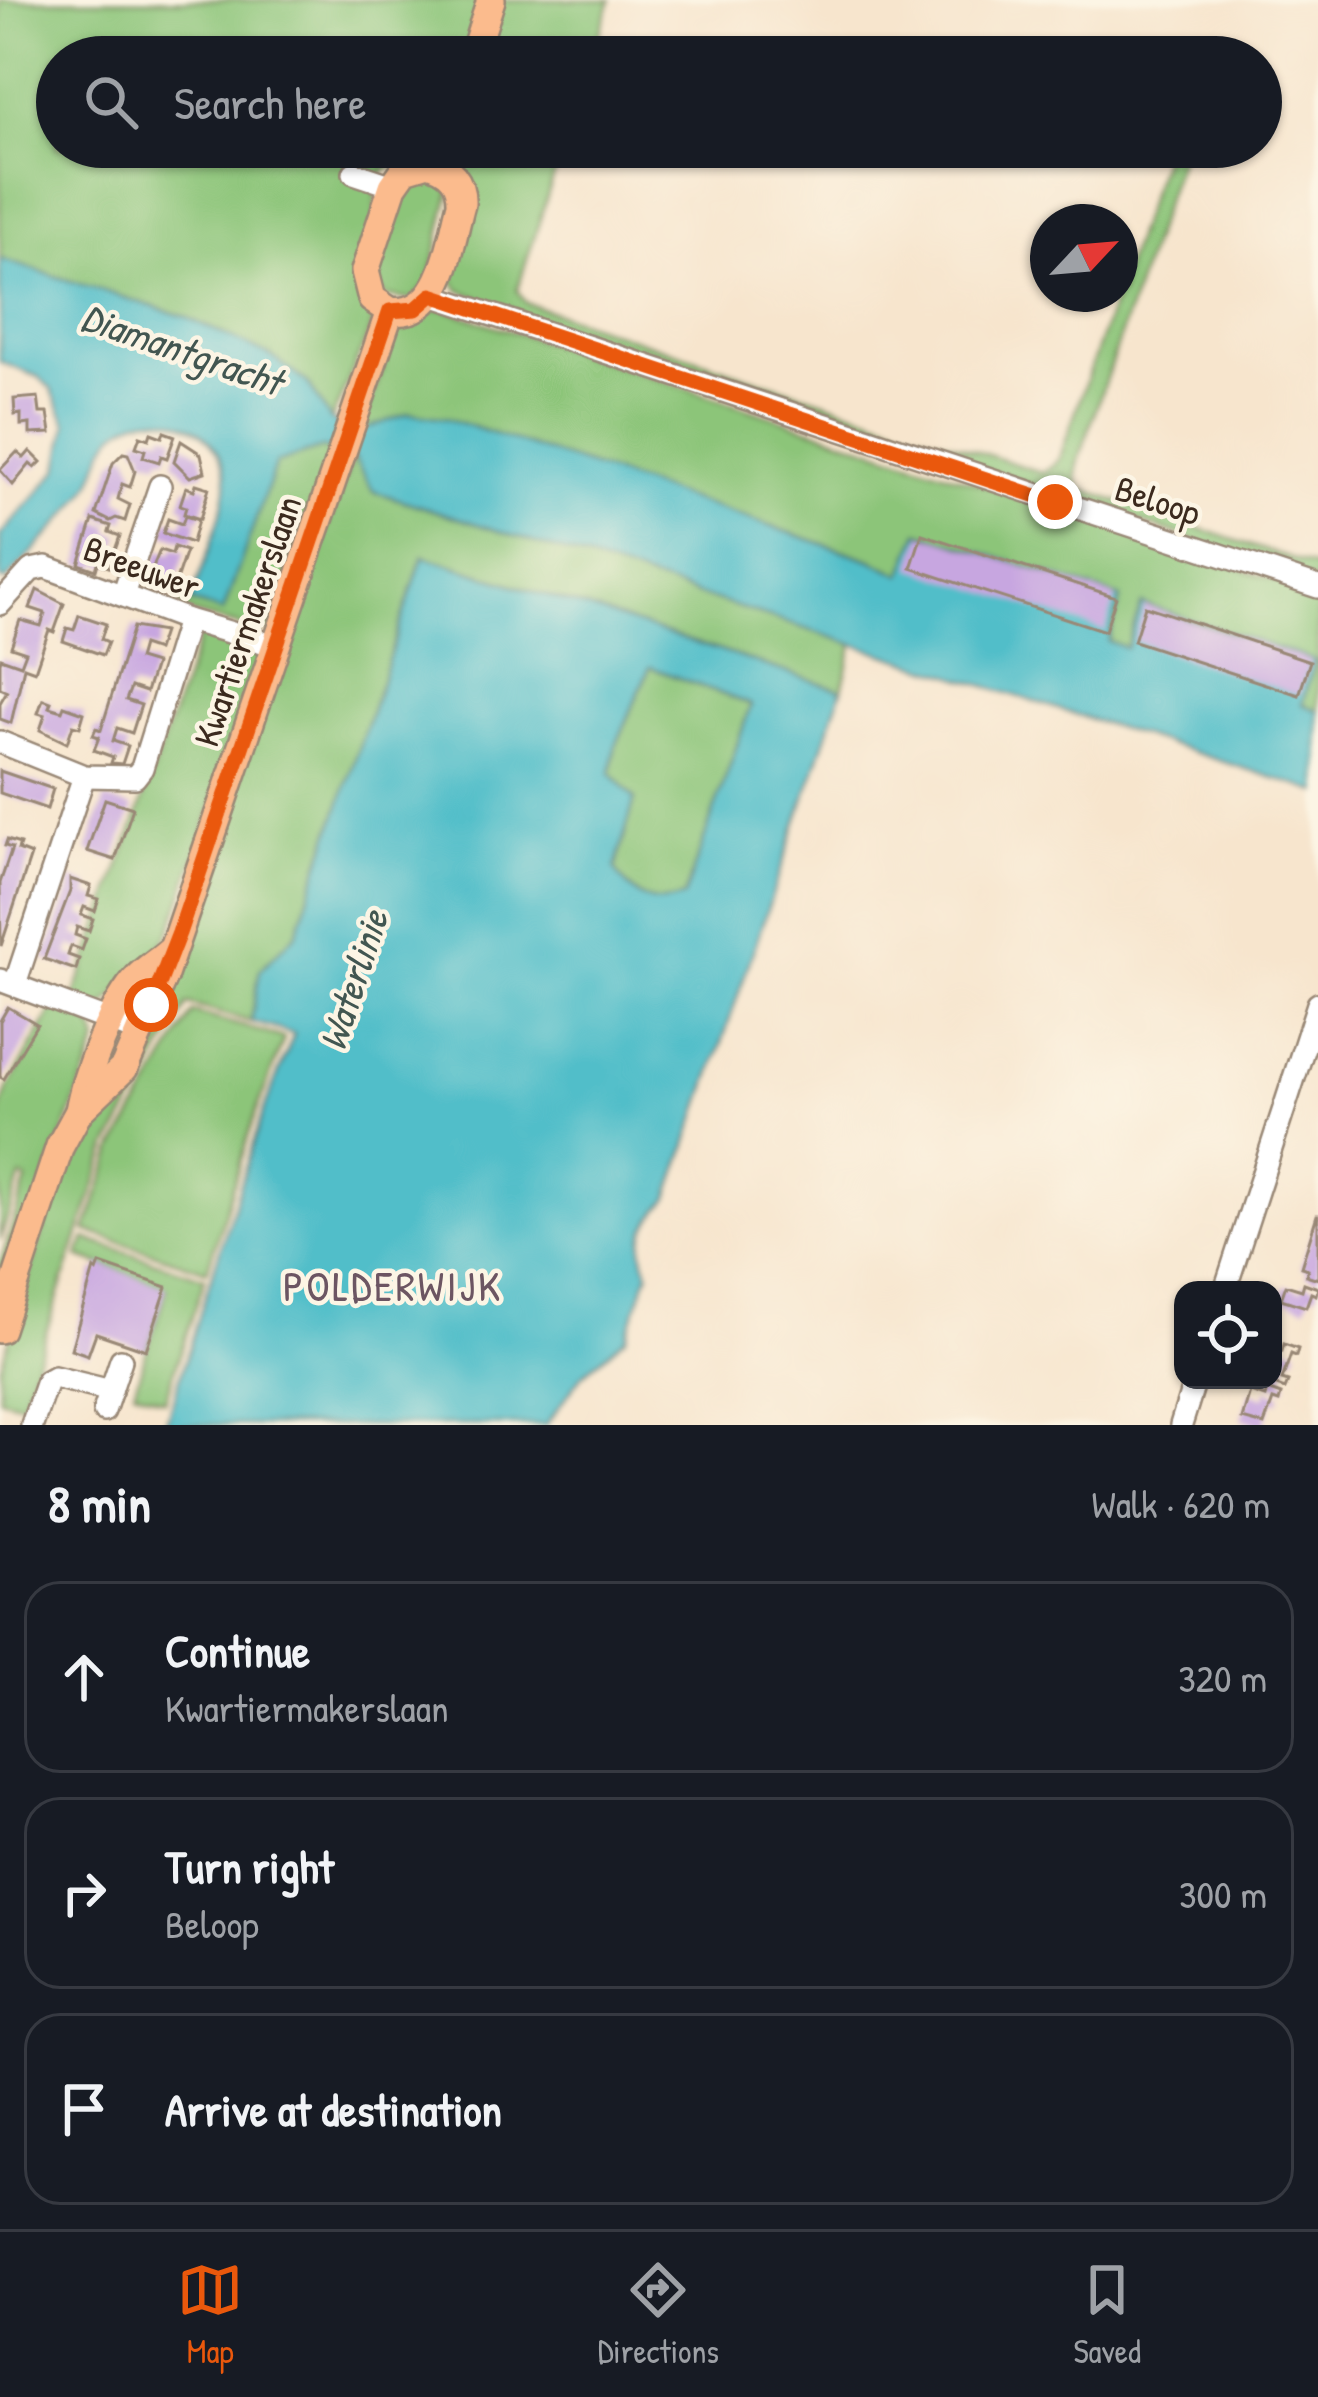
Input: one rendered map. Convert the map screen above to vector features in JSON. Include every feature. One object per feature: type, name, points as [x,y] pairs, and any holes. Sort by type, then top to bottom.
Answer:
[{"type":"main road","points":[[480,36],[491,0]]},
{"type":"main road","points":[[410,168],[393,186],[365,280],[372,298],[390,311],[416,309],[432,295],[462,193],[449,168]]},
{"type":"main road","name":"Kwartiermakerslaan","points":[[0,1328],[60,1146],[80,1111],[116,1079],[179,933],[390,311]]},
{"type":"main road","name":"Kwartiermakerslaan","points":[[80,1111],[83,1090],[136,979],[169,952]]},
{"type":"street","points":[[354,173],[393,186]]},
{"type":"street","name":"Beloop","points":[[432,295],[1318,587]]},
{"type":"street","points":[[123,596],[160,486]]},
{"type":"street","name":"Breeuwer","points":[[3,596],[38,566],[277,646]]},
{"type":"street","points":[[0,742],[84,776],[135,777],[142,768],[188,620]]},
{"type":"street","points":[[84,776],[8,982],[140,1032]]},
{"type":"street","points":[[1228,1281],[1318,1004]]},
{"type":"street","points":[[32,1425],[46,1381],[54,1377],[107,1401],[121,1360]]},
{"type":"street","points":[[1180,1425],[1192,1389]]},
{"type":"green space","points":[[0,0],[485,0],[472,36],[36,36],[36,168],[389,168],[384,170],[376,197],[373,323],[331,421],[308,383],[271,356],[183,316],[0,259]]},
{"type":"green space","points":[[501,0],[611,0],[599,36],[490,36]]},
{"type":"green space","points":[[456,168],[556,168],[517,291],[526,303],[1043,473],[1059,460],[1110,312],[1128,312],[1078,463],[1081,489],[1318,568],[1318,582],[508,309],[459,290],[451,278]]},
{"type":"green space","points":[[1159,168],[1176,168],[1138,282],[1138,229]]},
{"type":"green space","points":[[419,176],[438,176],[450,192],[429,283],[411,300],[384,296],[376,278],[404,189]]},
{"type":"green space","points":[[443,309],[1318,594],[1318,710],[1301,705],[1314,662],[1142,604],[1126,648],[1108,641],[1120,598],[920,532],[903,575],[871,560],[446,418],[360,431],[399,324]]},
{"type":"green space","points":[[322,447],[333,451],[270,629],[262,632],[194,614],[178,604],[191,602],[223,611],[276,463]]},
{"type":"green space","points":[[353,457],[373,491],[854,642],[842,690],[423,556],[297,933],[260,970],[251,1022],[188,1004],[107,1151],[22,1404],[0,1398],[0,1368],[68,1152],[87,1112],[127,1075]]},
{"type":"green space","points":[[200,635],[264,651],[171,930],[155,957],[101,1009],[74,998]]},
{"type":"green space","points":[[650,667],[751,705],[684,898],[662,902],[636,893],[615,869],[635,799],[611,773],[615,748]]},
{"type":"green space","points":[[54,1007],[92,1023],[98,1042],[0,1301],[0,1264],[27,1180],[21,1177],[0,1240],[0,1111]]},
{"type":"green space","points":[[193,1012],[284,1038],[207,1271],[86,1231],[113,1152]]},
{"type":"green space","points":[[86,1239],[205,1278],[165,1400],[134,1390],[167,1288],[78,1257]]},
{"type":"water","name":"Diamantgracht","points":[[0,259],[183,316],[271,356],[308,383],[331,421],[360,431],[409,413],[446,418],[871,560],[902,575],[919,532],[1121,598],[1108,641],[1126,648],[1142,604],[1315,661],[1302,704],[1318,710],[1318,792],[373,491],[353,457],[322,448],[276,463],[223,612],[191,602],[221,513],[226,477],[208,440],[192,427],[167,419],[136,421],[115,434],[75,506],[6,581],[0,579],[0,536],[59,469],[67,424],[51,389],[39,377],[0,362]]},
{"type":"water","name":"Waterlinie","points":[[423,556],[842,690],[669,1198],[645,1232],[642,1251],[649,1272],[626,1337],[583,1374],[546,1425],[165,1425],[263,1112],[294,1034],[251,1022],[260,970],[297,933]],"holes":[[[650,667],[751,705],[684,897],[644,898],[615,869],[635,799],[611,773],[615,748]]]},
{"type":"building","points":[[38,397],[40,413],[48,413],[51,433],[30,434],[30,424],[21,425],[21,414],[15,415],[14,399]]},
{"type":"building","points":[[164,432],[175,436],[167,458],[161,456],[159,462],[143,457],[145,450],[136,447],[140,436],[162,437]]},
{"type":"building","points":[[181,441],[201,454],[205,472],[190,477],[174,461]]},
{"type":"building","points":[[30,451],[41,462],[35,468],[30,464],[13,485],[0,470],[17,452],[24,458]]},
{"type":"building","points":[[128,454],[135,471],[130,487],[122,484],[118,499],[130,505],[125,521],[110,521],[96,514],[113,463]]},
{"type":"building","points":[[196,484],[209,488],[200,519],[184,514],[186,507],[180,505],[186,487],[194,490]]},
{"type":"building","points":[[185,516],[198,520],[192,543],[163,533],[168,519],[182,524]]},
{"type":"building","points":[[93,520],[111,526],[109,532],[120,536],[109,567],[98,563],[96,570],[79,564]]},
{"type":"building","points":[[922,534],[1116,597],[1105,631],[911,568]]},
{"type":"building","points":[[174,547],[186,551],[171,595],[159,591],[161,584],[150,580],[160,550],[172,554]]},
{"type":"building","points":[[37,590],[64,604],[35,671],[24,667],[11,723],[0,719],[0,703],[7,691],[0,688],[0,662],[1,658],[21,665],[26,652],[11,647],[20,620],[41,626],[45,613],[30,608]]},
{"type":"building","points":[[1145,606],[1310,661],[1299,695],[1134,641]]},
{"type":"building","points":[[79,615],[106,624],[101,639],[108,642],[103,655],[63,641],[67,628],[74,630]]},
{"type":"building","points":[[133,627],[163,632],[157,650],[142,645],[138,659],[155,664],[146,692],[131,687],[126,700],[141,705],[132,733],[117,728],[113,741],[128,746],[122,764],[111,763],[113,757],[94,750],[99,737],[93,735],[96,728],[101,730]]},
{"type":"building","points":[[43,699],[51,702],[49,707],[84,713],[80,727],[73,725],[67,743],[40,730],[45,715],[38,713]]},
{"type":"building","points":[[0,771],[53,789],[47,809],[0,793]]},
{"type":"building","points":[[105,799],[133,808],[115,860],[87,851]]},
{"type":"building","points":[[7,840],[31,855],[1,946],[0,883],[12,848],[5,846]]},
{"type":"building","points":[[70,879],[91,886],[88,896],[99,899],[95,911],[84,907],[81,915],[93,919],[89,931],[77,927],[75,935],[86,939],[82,950],[71,946],[68,955],[79,959],[76,970],[44,959],[70,891]]},
{"type":"building","points":[[8,1007],[37,1024],[4,1079],[0,1077],[0,1021]]},
{"type":"building","points":[[1317,1215],[1318,1279],[1306,1275],[1308,1269],[1301,1267]]},
{"type":"building","points":[[100,1264],[167,1287],[146,1350],[96,1333],[88,1355],[71,1349],[94,1269],[97,1272]]},
{"type":"building","points":[[1304,1283],[1318,1288],[1306,1307],[1282,1299],[1286,1285],[1302,1290]]},
{"type":"building","points":[[1284,1344],[1298,1349],[1296,1356],[1291,1354],[1282,1380]]},
{"type":"building","points":[[1267,1390],[1281,1395],[1279,1402],[1273,1400],[1264,1425],[1242,1419],[1250,1392],[1265,1397]]},
{"type":"district","name":"POLDERWIJK","points":[[393,1286]]},
{"type":"route","points":[[151,1005],[390,311],[416,309],[432,295],[1055,502]]}]
